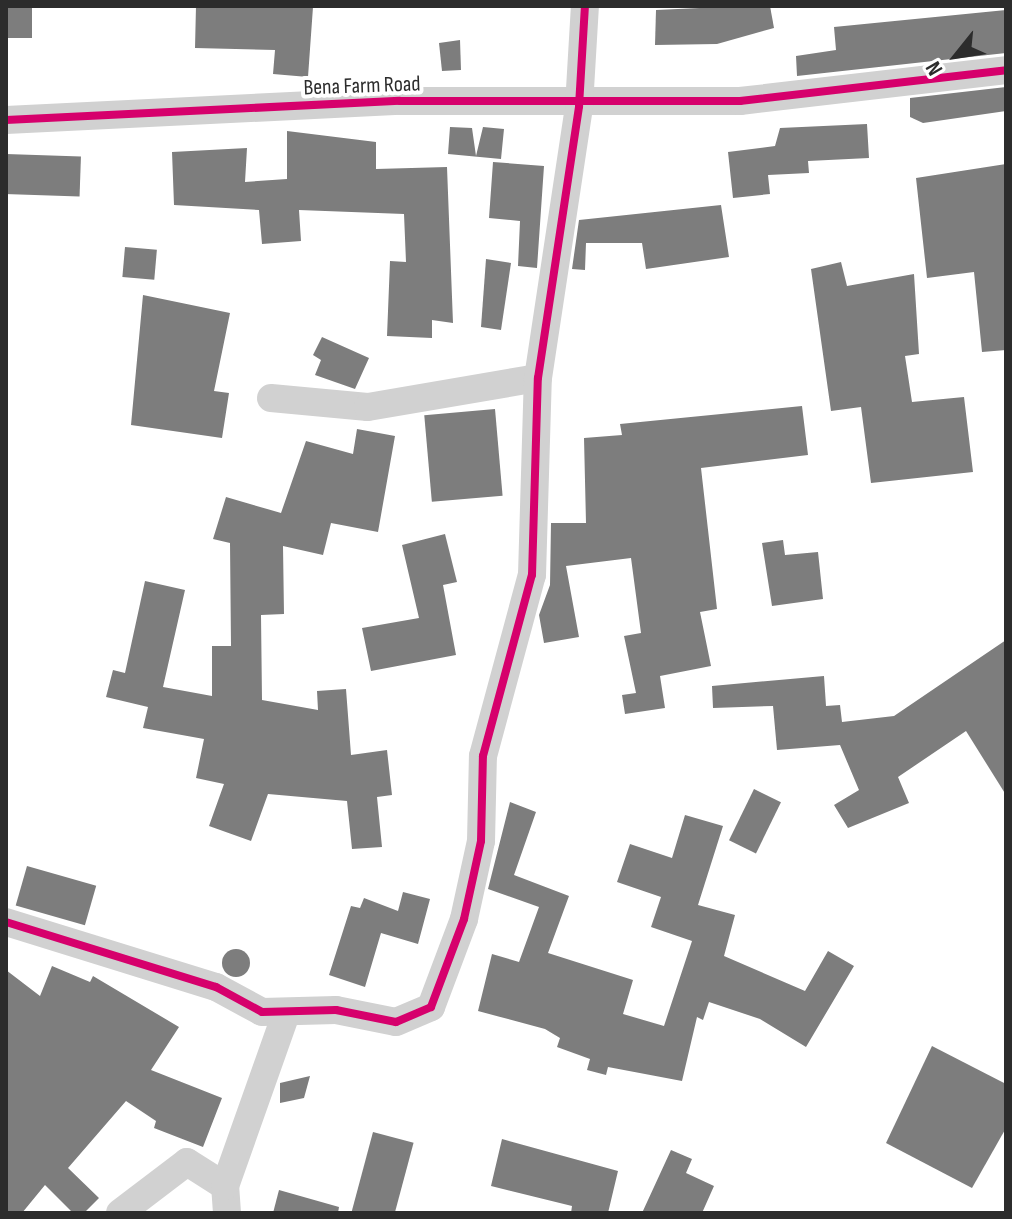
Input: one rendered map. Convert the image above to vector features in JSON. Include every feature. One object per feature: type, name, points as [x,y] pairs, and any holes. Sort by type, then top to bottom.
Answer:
[{"type":"street","points":[[6,922],[286,1014],[336,1010],[396,1022],[431,1007],[464,919],[481,841],[483,756],[532,575],[538,378],[579,106],[585,6]]},
{"type":"street","name":"Bena Farm Road","points":[[6,120],[400,101],[579,106],[740,101],[1006,70]]},
{"type":"street","points":[[271,398],[368,407],[538,378]]},
{"type":"street","points":[[120,1213],[187,1162],[226,1199],[286,1014]]},
{"type":"building","points":[[6,6],[32,6],[32,38],[6,38]]},
{"type":"building","points":[[196,6],[313,7],[308,77],[273,74],[275,50],[195,48]]},
{"type":"building","points":[[770,6],[774,28],[717,44],[655,45],[656,10]]},
{"type":"building","points":[[1006,10],[1006,53],[797,76],[796,56],[836,50],[834,27]]},
{"type":"building","points":[[460,40],[461,70],[442,71],[439,43]]},
{"type":"building","points":[[1006,87],[1006,111],[923,123],[910,117],[910,98]]},
{"type":"building","points":[[867,124],[869,158],[808,161],[809,173],[768,175],[770,194],[733,198],[728,152],[775,146],[780,128]]},
{"type":"building","points":[[450,127],[472,128],[476,156],[483,127],[504,129],[501,159],[448,154]]},
{"type":"building","points":[[287,131],[376,142],[376,169],[447,167],[453,323],[432,320],[432,338],[387,336],[390,261],[406,262],[404,214],[299,210],[301,241],[262,244],[259,210],[174,205],[172,152],[247,148],[245,182],[287,179]]},
{"type":"building","points":[[6,154],[81,157],[80,197],[6,194]]},
{"type":"building","points":[[493,162],[544,166],[537,268],[518,266],[520,221],[489,218]]},
{"type":"building","points":[[1006,164],[1006,350],[982,352],[974,272],[927,278],[916,178]]},
{"type":"building","points":[[721,205],[729,257],[646,269],[642,243],[586,243],[585,270],[572,269],[579,220]]},
{"type":"building","points":[[125,247],[157,250],[154,280],[122,277]]},
{"type":"building","points":[[486,259],[511,263],[501,330],[481,327]]},
{"type":"building","points":[[841,262],[847,286],[914,274],[919,354],[905,356],[912,402],[964,397],[973,472],[871,483],[861,407],[831,411],[811,269]]},
{"type":"building","points":[[143,295],[230,313],[214,391],[229,393],[222,438],[131,425]]},
{"type":"building","points":[[322,337],[369,358],[355,389],[315,375],[321,360],[313,355]]},
{"type":"building","points":[[802,406],[808,455],[701,468],[717,609],[700,612],[711,666],[660,676],[665,708],[625,714],[622,695],[636,693],[624,636],[641,633],[631,558],[566,566],[579,637],[544,643],[539,615],[550,585],[551,523],[586,523],[584,438],[622,435],[620,424]]},
{"type":"building","points":[[495,409],[503,496],[432,502],[424,415]]},
{"type":"building","points":[[357,429],[395,436],[378,532],[331,523],[323,555],[283,546],[284,614],[261,615],[262,700],[318,710],[317,691],[346,689],[351,755],[387,750],[392,795],[377,797],[382,847],[352,849],[347,801],[268,794],[251,841],[209,826],[224,784],[196,778],[204,739],[143,728],[148,707],[106,697],[113,670],[125,673],[145,581],[185,590],[163,687],[212,696],[212,646],[231,646],[230,543],[213,539],[226,497],[281,513],[306,441],[353,454]]},
{"type":"building","points":[[445,534],[457,582],[443,585],[456,655],[371,671],[362,628],[419,618],[402,545]]},
{"type":"building","points":[[783,540],[785,555],[818,552],[823,599],[772,606],[762,543]]},
{"type":"building","points":[[1006,640],[1006,795],[966,731],[898,777],[909,803],[848,828],[834,805],[859,790],[840,745],[777,750],[773,706],[713,708],[712,686],[824,676],[826,706],[840,705],[842,722],[894,716]]},
{"type":"building","points":[[754,789],[781,802],[756,853],[729,840]]},
{"type":"building","points":[[510,802],[536,812],[514,875],[569,896],[548,953],[633,980],[623,1014],[664,1026],[692,941],[651,927],[661,897],[617,882],[630,844],[672,858],[685,815],[723,826],[698,905],[735,915],[724,956],[805,991],[828,951],[854,966],[806,1047],[760,1019],[709,1002],[703,1020],[697,1017],[682,1081],[608,1067],[606,1075],[587,1070],[590,1059],[557,1047],[560,1038],[545,1029],[478,1011],[492,954],[519,962],[539,907],[488,889]]},
{"type":"building","points":[[27,866],[96,886],[85,925],[16,905]]},
{"type":"building","points":[[403,892],[430,899],[418,944],[381,933],[365,987],[329,975],[351,906],[360,908],[364,898],[398,911]]},
{"type":"building","points":[[236,949],[246,953],[250,963],[246,973],[236,977],[226,973],[222,963],[226,953]]},
{"type":"building","points":[[52,966],[90,982],[93,976],[179,1027],[151,1070],[222,1098],[203,1147],[154,1128],[156,1121],[126,1101],[68,1168],[99,1198],[84,1213],[73,1213],[45,1185],[22,1213],[6,1213],[6,970],[40,996]]},
{"type":"building","points":[[932,1046],[1006,1084],[1006,1128],[972,1188],[886,1143]]},
{"type":"building","points":[[310,1076],[304,1098],[280,1103],[280,1083]]},
{"type":"building","points":[[373,1132],[414,1143],[395,1213],[351,1213]]},
{"type":"building","points":[[502,1139],[618,1171],[608,1213],[571,1213],[572,1206],[491,1186]]},
{"type":"building","points":[[671,1150],[692,1159],[686,1173],[714,1186],[702,1213],[642,1213]]},
{"type":"building","points":[[279,1190],[339,1207],[338,1213],[273,1213]]},
{"type":"cycle path","points":[[6,922],[216,987],[262,1012],[336,1010],[396,1022],[431,1007],[464,919],[481,841],[483,756],[532,575],[538,378],[579,106],[585,6]]},
{"type":"cycle path","points":[[6,120],[400,101],[740,101],[1006,70]]}]
